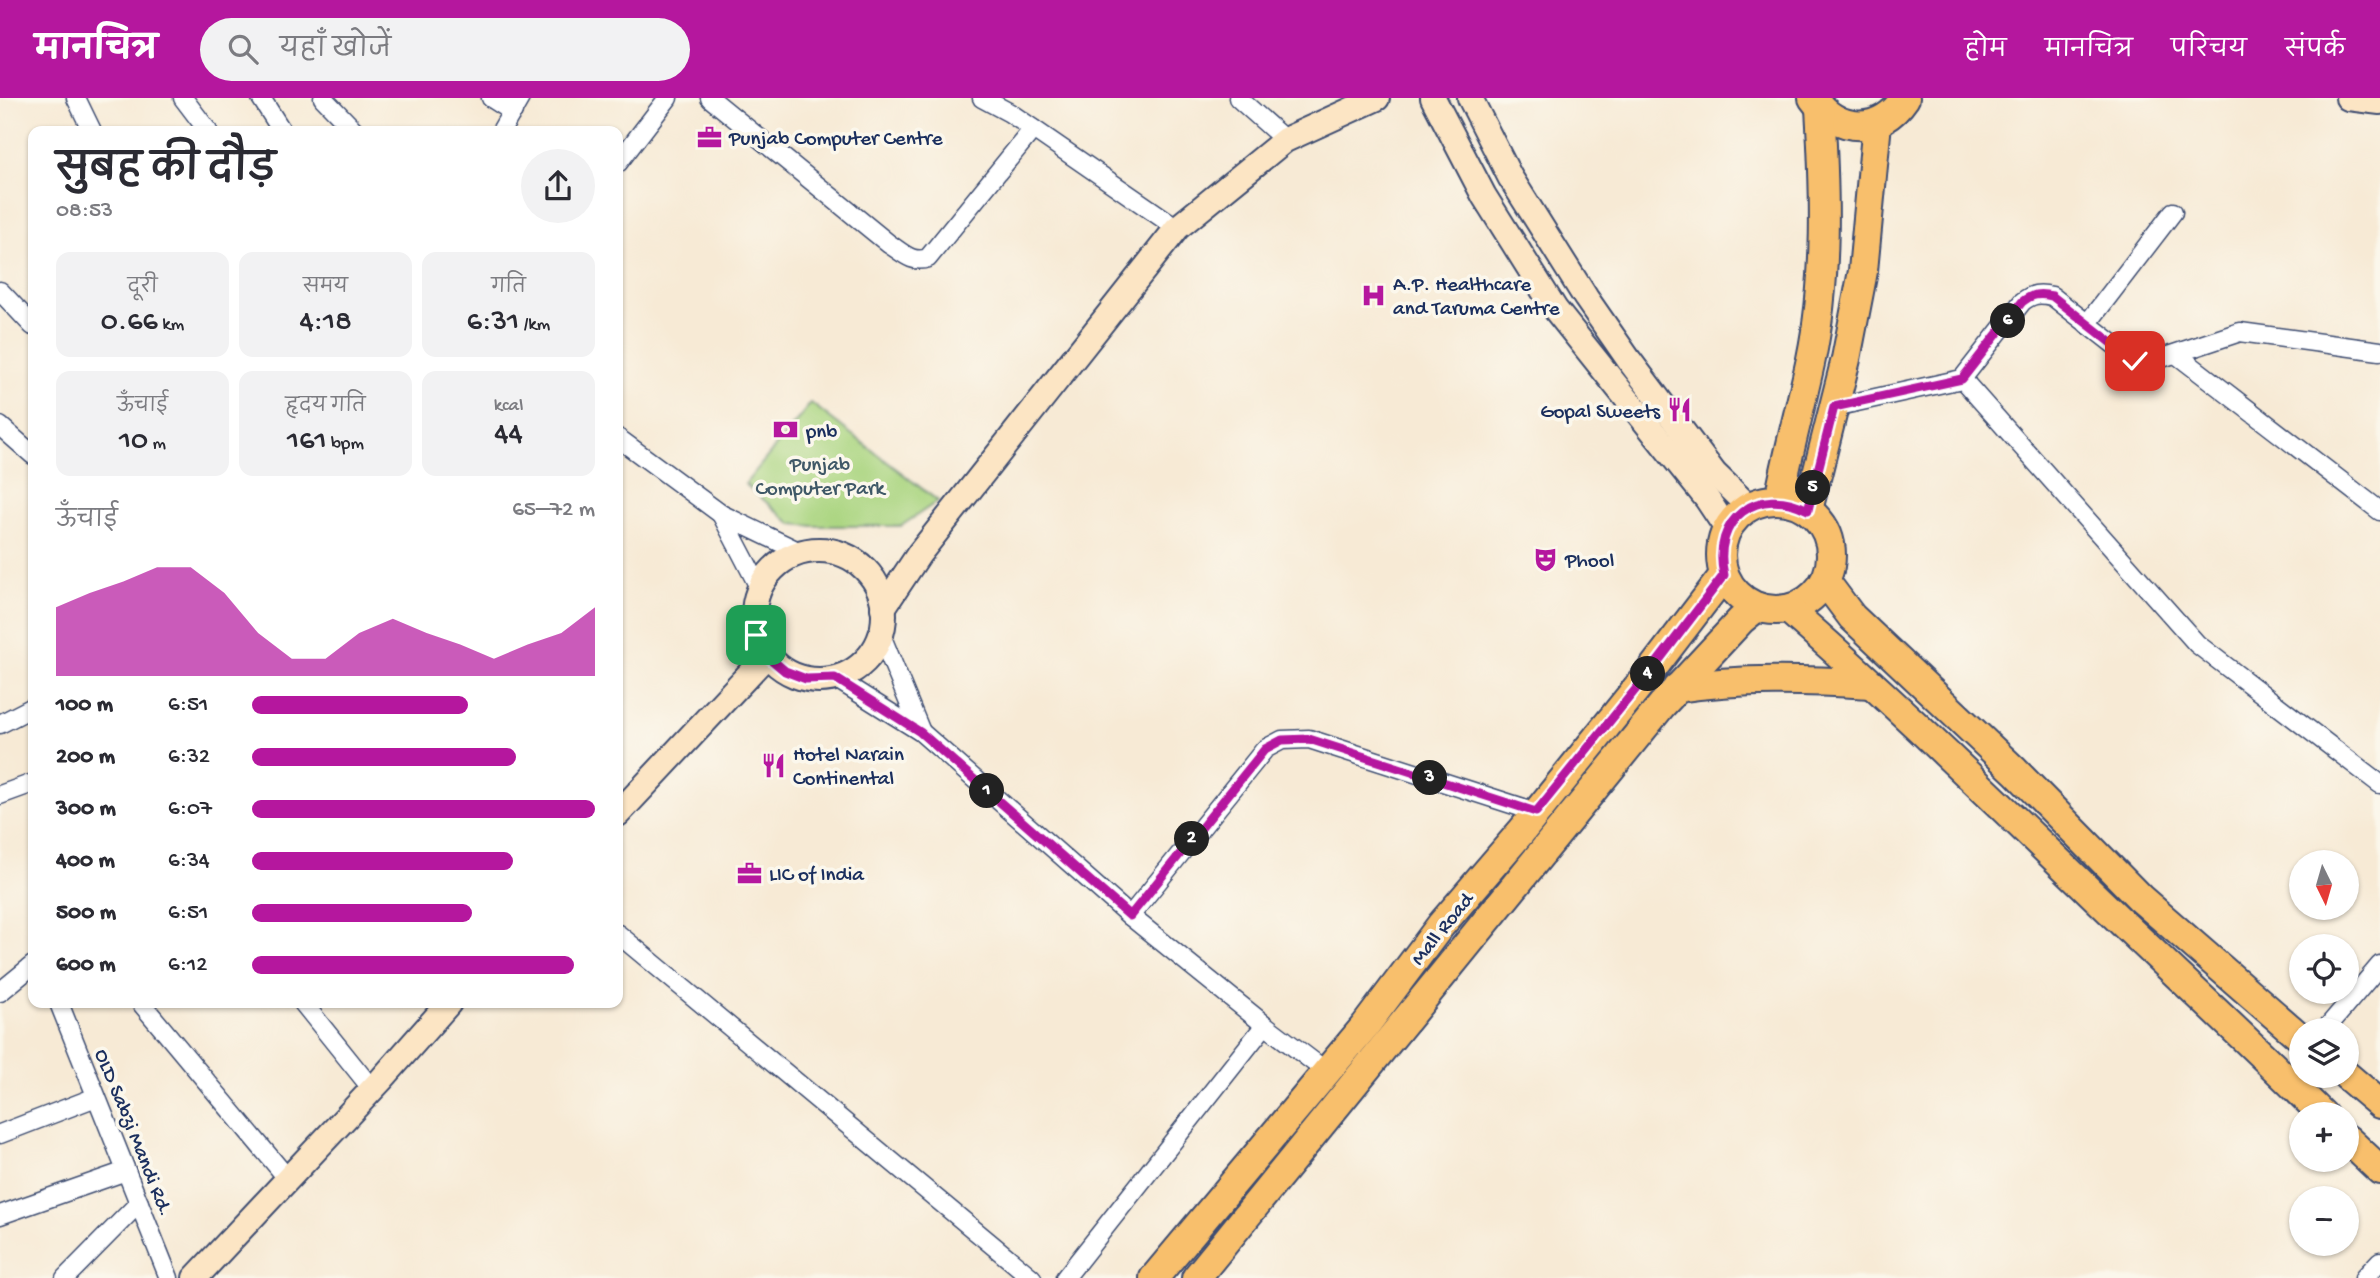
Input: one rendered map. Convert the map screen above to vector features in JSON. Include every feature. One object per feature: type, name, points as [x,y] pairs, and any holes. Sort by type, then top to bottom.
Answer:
[{"type":"main road","points":[[1817,103],[1829,116],[1852,125],[1877,122],[1897,109],[1905,98]]},
{"type":"main road","points":[[1779,500],[1811,358],[1818,311],[1824,232],[1817,103]]},
{"type":"main road","points":[[1808,510],[1834,407],[1863,271],[1877,122]]},
{"type":"main road","points":[[1779,500],[1808,510],[1819,521],[1831,550],[1825,581],[1803,603],[1773,610],[1757,607],[1732,589],[1724,575],[1721,552],[1727,529],[1736,517],[1763,501],[1779,500]]},
{"type":"main road","name":"Mall Road","points":[[1154,1278],[1365,1026],[1441,925],[1653,668],[1724,575]]},
{"type":"main road","points":[[1825,581],[1852,617],[2015,771],[2140,898],[2289,1028]]},
{"type":"main road","name":"Mall Road","points":[[1196,1278],[1677,688],[1741,620],[1757,607]]},
{"type":"main road","points":[[1788,608],[2248,1040],[2310,1102]]},
{"type":"main road","points":[[1677,688],[1713,682],[1779,679],[1871,684]]},
{"type":"main road","points":[[2359,1086],[2380,1104]]},
{"type":"main road","points":[[2359,1150],[2380,1170]]},
{"type":"street","points":[[76,98],[90,126]]},
{"type":"street","points":[[183,98],[204,126]]},
{"type":"street","points":[[261,98],[279,126]]},
{"type":"street","points":[[323,98],[350,126]]},
{"type":"street","points":[[491,98],[516,105],[504,126]]},
{"type":"street","points":[[623,156],[668,98]]},
{"type":"street","points":[[710,98],[889,244],[912,259],[921,261],[928,258],[1033,129]]},
{"type":"street","points":[[982,98],[1033,129],[1177,228]]},
{"type":"street","points":[[1238,98],[1285,139]]},
{"type":"street","points":[[883,608],[919,554],[1177,228],[1285,139],[1377,98]]},
{"type":"street","points":[[1433,98],[1484,196],[1555,309],[1707,499],[1727,529]]},
{"type":"street","points":[[1470,98],[1510,177],[1586,298],[1714,473],[1749,507]]},
{"type":"street","points":[[2348,98],[2380,102]]},
{"type":"street","points":[[2087,324],[2173,212]]},
{"type":"street","points":[[0,291],[28,321]]},
{"type":"street","points":[[1834,407],[1962,379],[2022,302],[2031,295],[2052,296],[2135,361],[2153,362],[2240,332],[2380,351]]},
{"type":"street","points":[[2176,354],[2380,511]]},
{"type":"street","points":[[1962,379],[2197,644],[2380,784]]},
{"type":"street","points":[[0,426],[28,451]]},
{"type":"street","points":[[623,442],[721,514],[800,552]]},
{"type":"street","points":[[721,514],[759,587]]},
{"type":"street","points":[[822,549],[849,556],[871,574],[881,595],[885,617],[881,635],[870,655],[856,669],[835,678],[806,679],[785,671],[766,655],[756,635],[753,609],[759,587],[770,570],[800,552],[822,549]]},
{"type":"street","points":[[871,574],[919,554]]},
{"type":"street","points":[[881,635],[920,732]]},
{"type":"street","points":[[623,809],[766,655]]},
{"type":"street","points":[[835,678],[920,732],[1130,916],[1327,1072]]},
{"type":"street","points":[[0,724],[28,710]]},
{"type":"street","points":[[1130,916],[1265,749],[1282,740],[1309,739],[1536,812]]},
{"type":"street","points":[[0,795],[28,785]]},
{"type":"street","points":[[623,938],[1032,1278]]},
{"type":"street","points":[[2335,1018],[2380,965]]},
{"type":"street","points":[[0,992],[28,969]]},
{"type":"street","name":"OLD Sabzi Mandi Rd.","points":[[61,1008],[169,1278]]},
{"type":"street","points":[[145,1008],[288,1179]]},
{"type":"street","points":[[307,1008],[372,1089]]},
{"type":"street","points":[[195,1278],[445,1008]]},
{"type":"street","points":[[1065,1278],[1265,1025]]},
{"type":"street","points":[[0,1134],[96,1097]]},
{"type":"street","points":[[0,1215],[126,1171]]},
{"type":"street","points":[[65,1278],[139,1203]]},
{"type":"street","points":[[2364,1278],[2380,1261]]},
{"type":"green space","name":"Punjab Computer Park","points":[[811,403],[938,501],[901,526],[792,524],[745,484]]},
{"type":"place","name":"Punjab Computer Centre","points":[[709,137]]},
{"type":"place","name":"A.P. Healthcare and Taruma Centre","points":[[1373,295]]},
{"type":"place","name":"Gopal Sweets","points":[[1680,410]]},
{"type":"place","name":"pnb","points":[[786,430]]},
{"type":"place","name":"Phool","points":[[1545,559]]},
{"type":"place","name":"Hotel Narain Continental","points":[[773,765]]},
{"type":"place","name":"LIC of India","points":[[749,873]]},
{"type":"route","points":[[756,635],[766,655],[785,671],[806,679],[835,678],[920,732],[1130,916],[1265,749],[1282,740],[1309,739],[1536,812],[1653,668],[1724,575],[1722,544],[1727,529],[1736,517],[1763,501],[1779,500],[1808,510],[1834,407],[1962,379],[2022,302],[2031,295],[2052,296],[2135,361]]}]
